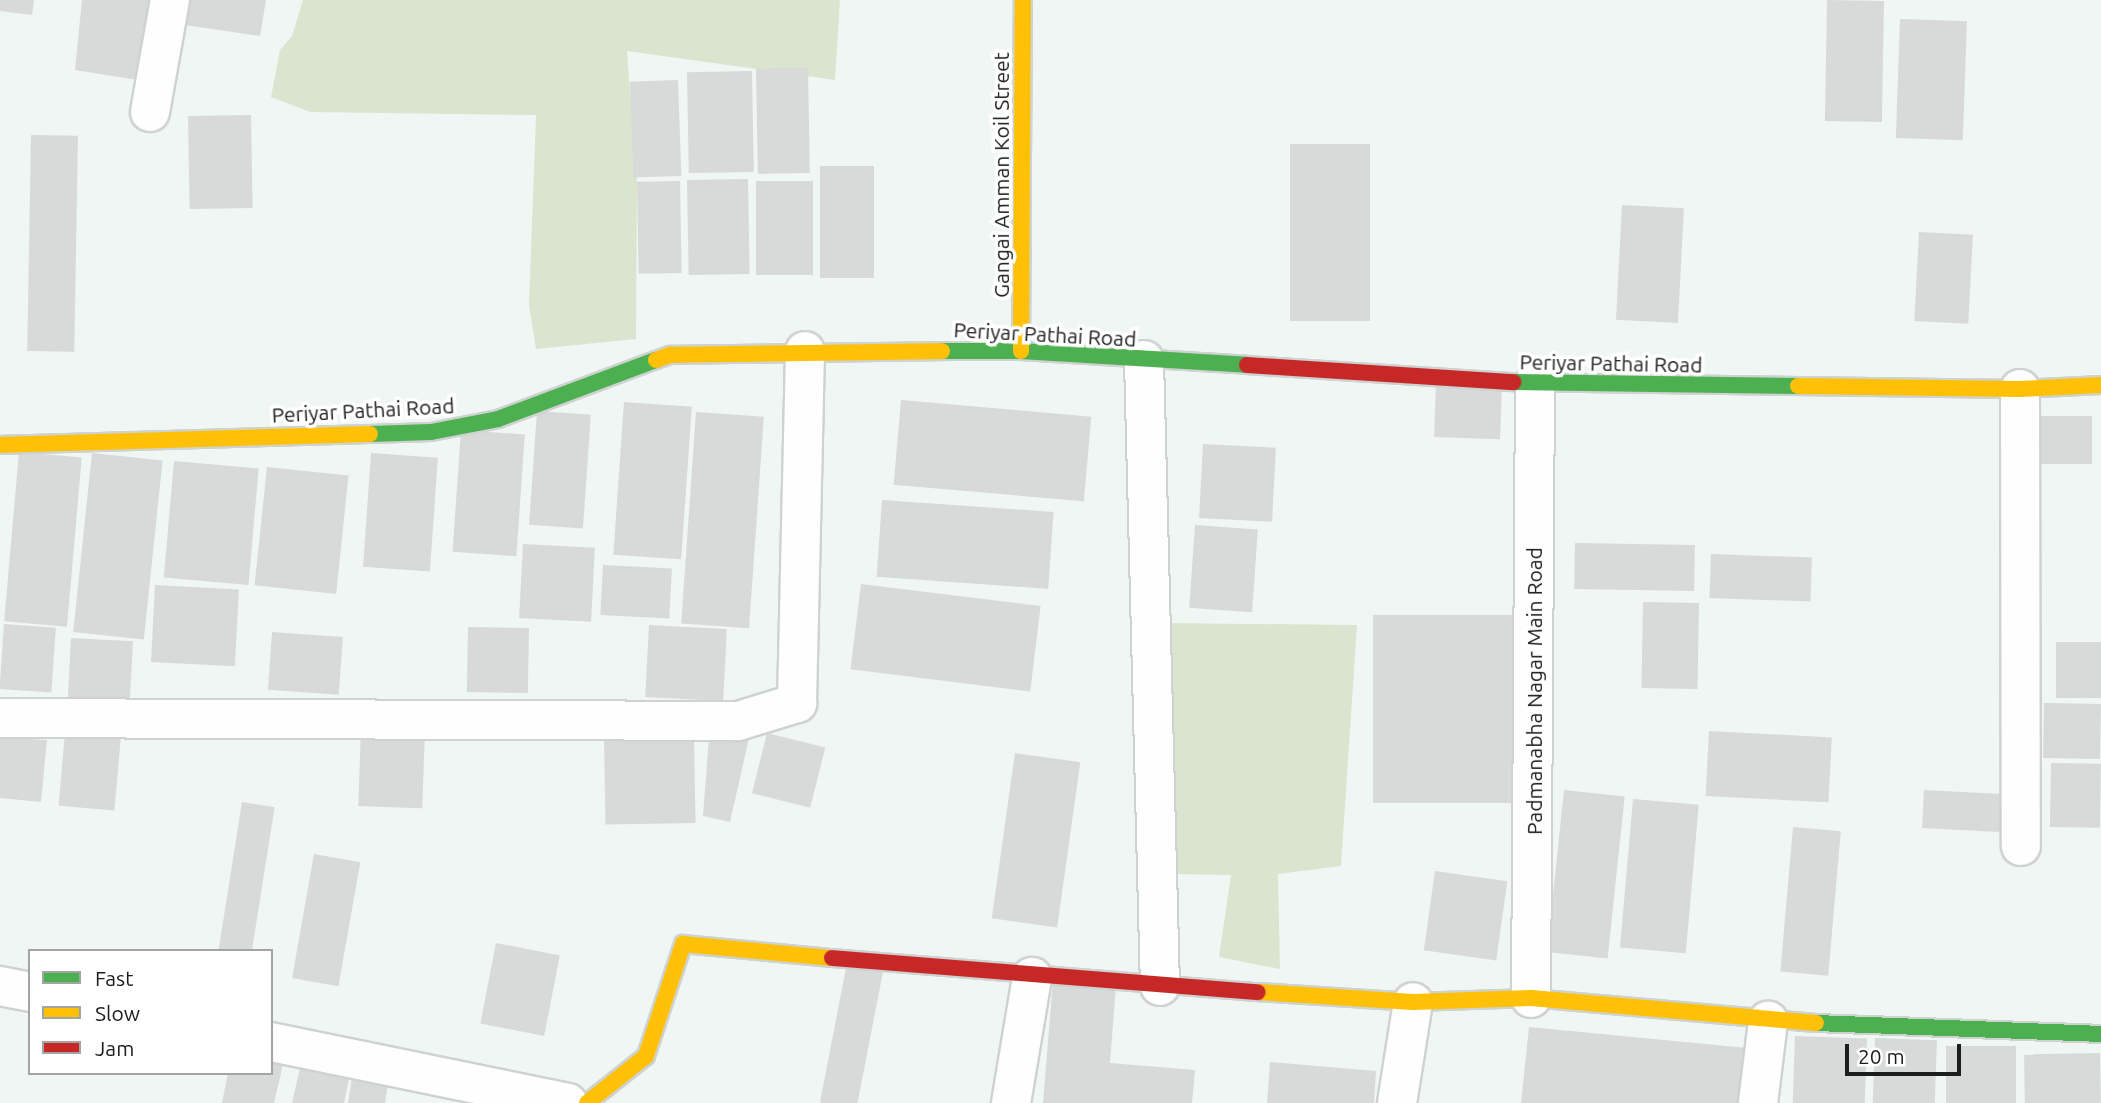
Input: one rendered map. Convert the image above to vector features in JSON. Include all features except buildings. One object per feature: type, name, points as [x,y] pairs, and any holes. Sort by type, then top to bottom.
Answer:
[{"type":"street","points":[[150,112],[170,0]]},
{"type":"street","name":"Gangai Amman Koil Street","points":[[1021,351],[1023,0]]},
{"type":"street","points":[[0,718],[738,722],[797,703],[805,351]]},
{"type":"street","name":"Periyar Pathai Road","points":[[0,445],[431,432],[498,419],[670,355],[805,351],[1021,351],[1535,383],[2020,389],[2101,385]]},
{"type":"street","points":[[1144,360],[1160,986]]},
{"type":"street","name":"Padmanabha Nagar Main Road","points":[[1531,998],[1535,383]]},
{"type":"street","points":[[2020,389],[2021,846]]},
{"type":"street","points":[[587,1103],[646,1056],[683,944],[1032,977],[1160,986],[1413,1002],[1531,998],[1768,1021],[2101,1034]]},
{"type":"street","points":[[1010,1103],[1032,977]]},
{"type":"street","points":[[0,986],[28,992]]},
{"type":"street","points":[[1397,1103],[1413,1002]]},
{"type":"street","points":[[1758,1103],[1768,1021]]},
{"type":"street","points":[[273,1042],[568,1103]]},
{"type":"green space","points":[[303,0],[840,0],[835,80],[627,51],[637,182],[636,339],[536,349],[529,305],[536,115],[310,112],[271,97],[280,50],[292,36]]},
{"type":"green space","points":[[1162,623],[1357,625],[1341,866],[1278,874],[1280,969],[1219,957],[1231,875],[1171,874]]},
{"type":"traffic: fast","points":[[942,351],[1021,351],[1247,365]]},
{"type":"traffic: fast","points":[[370,434],[431,432],[498,419],[656,360]]},
{"type":"traffic: fast","points":[[1513,382],[1798,386]]},
{"type":"traffic: fast","points":[[1816,1023],[2101,1034]]},
{"type":"traffic: slow","points":[[1021,351],[1023,0]]},
{"type":"traffic: slow","points":[[656,360],[670,355],[942,351]]},
{"type":"traffic: slow","points":[[1798,386],[2020,389],[2101,385]]},
{"type":"traffic: slow","points":[[0,445],[370,434]]},
{"type":"traffic: slow","points":[[587,1103],[646,1056],[683,944],[832,958]]},
{"type":"traffic: slow","points":[[1258,992],[1413,1002],[1531,998],[1816,1023]]},
{"type":"traffic: jam","points":[[1247,365],[1513,382]]},
{"type":"traffic: jam","points":[[832,958],[1258,992]]}]
